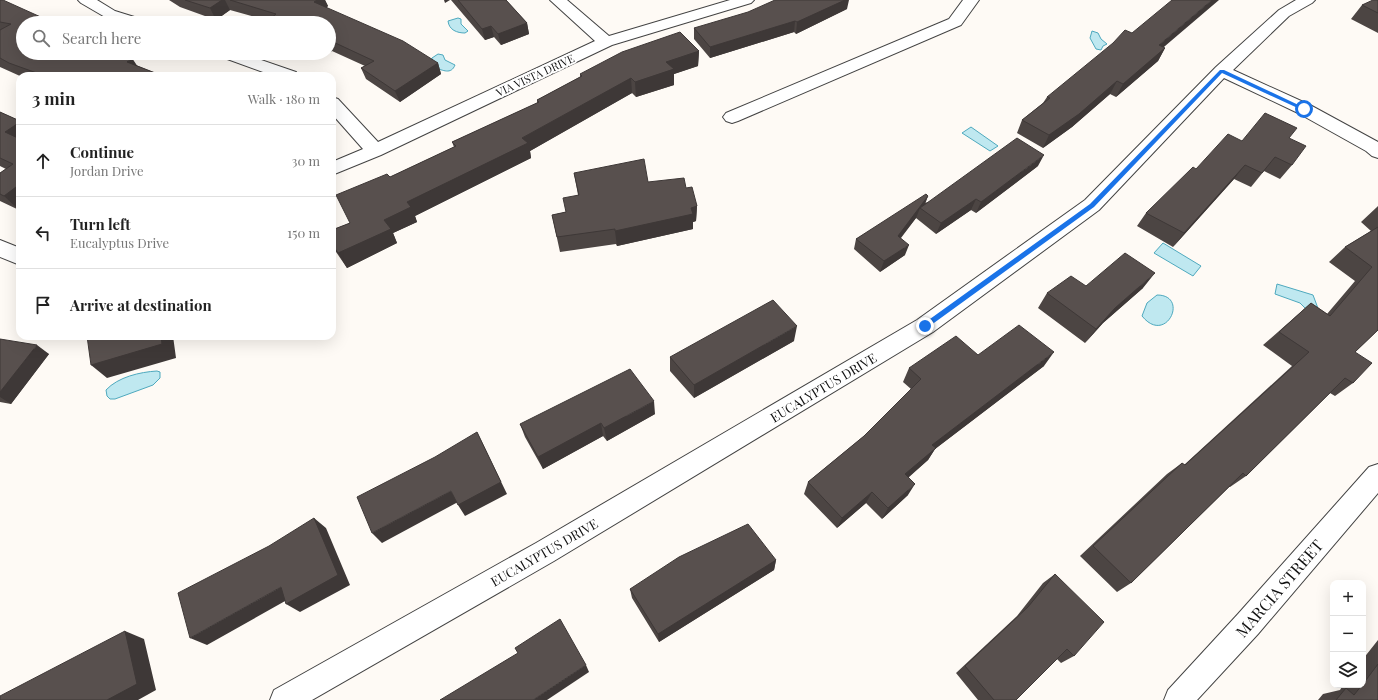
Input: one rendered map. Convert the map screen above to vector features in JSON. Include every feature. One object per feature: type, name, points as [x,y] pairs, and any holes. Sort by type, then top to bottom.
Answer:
[{"type":"street","points":[[86,0],[116,16]]},
{"type":"street","points":[[558,0],[606,42]]},
{"type":"street","name":"VIA VISTA DRIVE","points":[[336,167],[374,151],[606,42],[746,0]]},
{"type":"street","points":[[732,117],[955,22],[971,0]]},
{"type":"street","name":"EUCALYPTUS DRIVE","points":[[284,700],[546,552],[925,326],[1092,205],[1222,71],[1284,13],[1307,0]]},
{"type":"street","points":[[245,60],[279,72]]},
{"type":"street","points":[[1222,71],[1304,109],[1372,147],[1378,152]]},
{"type":"street","points":[[336,108],[374,151]]},
{"type":"street","points":[[0,248],[16,255]]},
{"type":"street","name":"MARCIA STREET","points":[[1178,700],[1253,618],[1378,475]]},
{"type":"water","points":[[458,18],[461,19],[461,24],[468,31],[465,33],[454,30],[450,27],[448,21]]},
{"type":"water","points":[[1092,31],[1098,33],[1101,39],[1107,44],[1103,46],[1101,50],[1096,49],[1090,38]]},
{"type":"water","points":[[438,54],[443,55],[445,60],[455,65],[451,70],[446,71],[435,68],[431,61],[432,58]]},
{"type":"water","points":[[971,127],[998,146],[990,151],[962,133]]},
{"type":"water","points":[[1163,243],[1201,266],[1193,276],[1154,253]]},
{"type":"water","points":[[1277,284],[1313,295],[1319,311],[1306,309],[1300,303],[1275,294]]},
{"type":"water","points":[[1157,295],[1167,297],[1172,302],[1173,310],[1171,317],[1166,323],[1159,325],[1151,324],[1142,316],[1147,303]]},
{"type":"water","points":[[157,371],[160,372],[160,378],[153,385],[115,399],[110,399],[107,396],[106,390],[111,385],[123,379],[137,374]]},
{"type":"building","points":[[0,0],[38,16],[16,16],[16,60],[130,60],[127,62],[153,72],[34,72],[0,58],[0,30],[11,24],[0,22]]},
{"type":"building","points":[[185,0],[222,0],[210,8]]},
{"type":"building","points":[[230,0],[317,0],[314,2],[403,41],[438,63],[395,91],[361,68],[374,61],[336,43],[336,16],[274,16],[276,14]]},
{"type":"building","points":[[458,0],[506,0],[527,23],[498,34],[491,26],[482,29]]},
{"type":"building","points":[[775,0],[845,0],[797,22],[795,21],[710,47],[694,28],[748,12]]},
{"type":"building","points":[[1172,0],[1212,0],[1159,45],[1165,48],[1123,84],[1117,81],[1079,114],[1049,135],[1022,120],[1050,98],[1047,97],[1113,43],[1125,30],[1132,33]]},
{"type":"building","points":[[1373,0],[1378,0],[1378,13],[1362,5]]},
{"type":"building","points":[[680,32],[699,51],[666,62],[674,69],[635,82],[631,78],[522,138],[528,143],[407,202],[411,207],[384,220],[391,229],[338,253],[336,250],[336,228],[350,223],[336,195],[387,174],[390,177],[456,146],[452,142],[539,102],[537,100],[582,76],[580,74],[622,52]]},
{"type":"building","points":[[0,112],[16,119],[16,125],[5,132],[16,137],[16,187],[4,196],[0,194],[0,173],[13,164],[0,158]]},
{"type":"building","points":[[1265,113],[1297,128],[1289,138],[1306,146],[1292,165],[1275,157],[1262,173],[1245,165],[1184,233],[1146,213],[1193,167],[1196,169],[1228,134],[1242,141]]},
{"type":"building","points":[[1017,138],[1044,155],[981,202],[976,199],[941,223],[920,208]]},
{"type":"building","points":[[644,159],[648,182],[684,178],[686,188],[692,187],[697,206],[691,208],[693,214],[615,231],[615,229],[557,237],[552,215],[566,212],[563,198],[579,195],[574,173]]},
{"type":"building","points":[[926,194],[928,196],[898,236],[909,245],[884,261],[856,239]]},
{"type":"building","points":[[1378,227],[1378,330],[1355,352],[1372,363],[1353,383],[1345,378],[1246,476],[1243,473],[1131,583],[1093,546],[1182,463],[1185,465],[1309,352],[1279,332],[1311,303],[1330,316],[1372,267],[1345,247]]},
{"type":"building","points":[[1125,253],[1155,273],[1115,308],[1096,329],[1047,293],[1071,276],[1086,286]]},
{"type":"building","points":[[773,300],[797,326],[694,385],[670,357]]},
{"type":"building","points":[[1019,325],[1054,352],[932,445],[936,448],[905,474],[915,484],[888,508],[872,492],[842,518],[808,482],[864,436],[921,379],[909,368],[956,336],[978,355]]},
{"type":"building","points":[[0,339],[37,345],[0,392]]},
{"type":"building","points":[[88,340],[162,340],[162,344],[91,365]]},
{"type":"building","points":[[630,369],[654,401],[604,428],[601,423],[538,457],[520,424]]},
{"type":"building","points":[[477,432],[501,482],[458,505],[451,491],[372,533],[357,497],[435,457]]},
{"type":"building","points":[[314,518],[338,575],[286,604],[281,587],[190,638],[178,593],[269,546]]},
{"type":"building","points":[[748,524],[776,560],[658,634],[630,589],[679,557]]},
{"type":"building","points":[[1055,574],[1104,622],[1074,656],[1067,649],[1016,700],[994,700],[965,666],[1028,607]]},
{"type":"building","points":[[560,619],[586,665],[533,700],[440,700],[518,653],[515,648]]},
{"type":"building","points":[[125,631],[137,684],[107,700],[0,700],[0,696]]},
{"type":"building","points":[[1378,664],[1378,700],[1336,700],[1346,688],[1354,695],[1360,688],[1366,688],[1366,680]]},
{"type":"route","points":[[925,326],[1092,205],[1222,71],[1304,109]]}]
